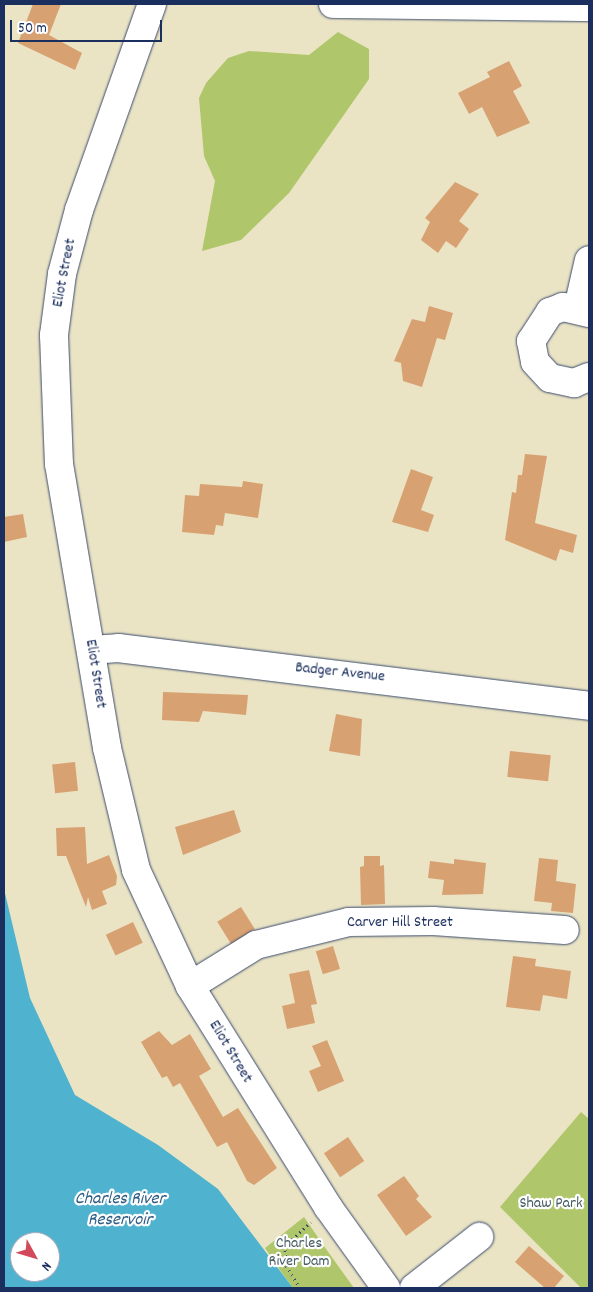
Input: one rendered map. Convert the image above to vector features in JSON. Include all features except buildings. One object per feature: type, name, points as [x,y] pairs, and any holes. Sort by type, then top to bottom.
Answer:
[{"type":"main road","name":"Eliot Street","points":[[152,4],[79,210],[57,305],[56,430],[107,748],[136,870],[190,986],[328,1206],[386,1288]]},
{"type":"main road","points":[[333,4],[589,7]]},
{"type":"main road","points":[[589,260],[584,310],[563,307],[541,319],[531,340],[532,352],[550,378],[574,383],[589,376]]},
{"type":"main road","name":"Badger Avenue","points":[[91,650],[128,649],[589,706]]},
{"type":"main road","name":"Carver Hill Street","points":[[190,986],[256,945],[349,922],[433,921],[565,930]]},
{"type":"main road","points":[[414,1288],[479,1237]]},
{"type":"path","points":[[300,1288],[286,1266],[285,1246],[328,1206]]},
{"type":"green space","points":[[338,32],[369,49],[369,79],[289,193],[241,240],[202,251],[215,181],[204,156],[199,98],[206,83],[228,58],[249,51],[309,55]]},
{"type":"green space","name":"Shaw Park","points":[[581,1112],[589,1119],[589,1288],[581,1288],[500,1207]]},
{"type":"green space","name":"Charles River Dam","points":[[304,1217],[354,1288],[293,1288],[277,1266],[265,1248]]},
{"type":"water","name":"Charles River Reservoir","points":[[4,889],[30,998],[75,1095],[158,1145],[218,1189],[293,1288],[4,1288]]}]
